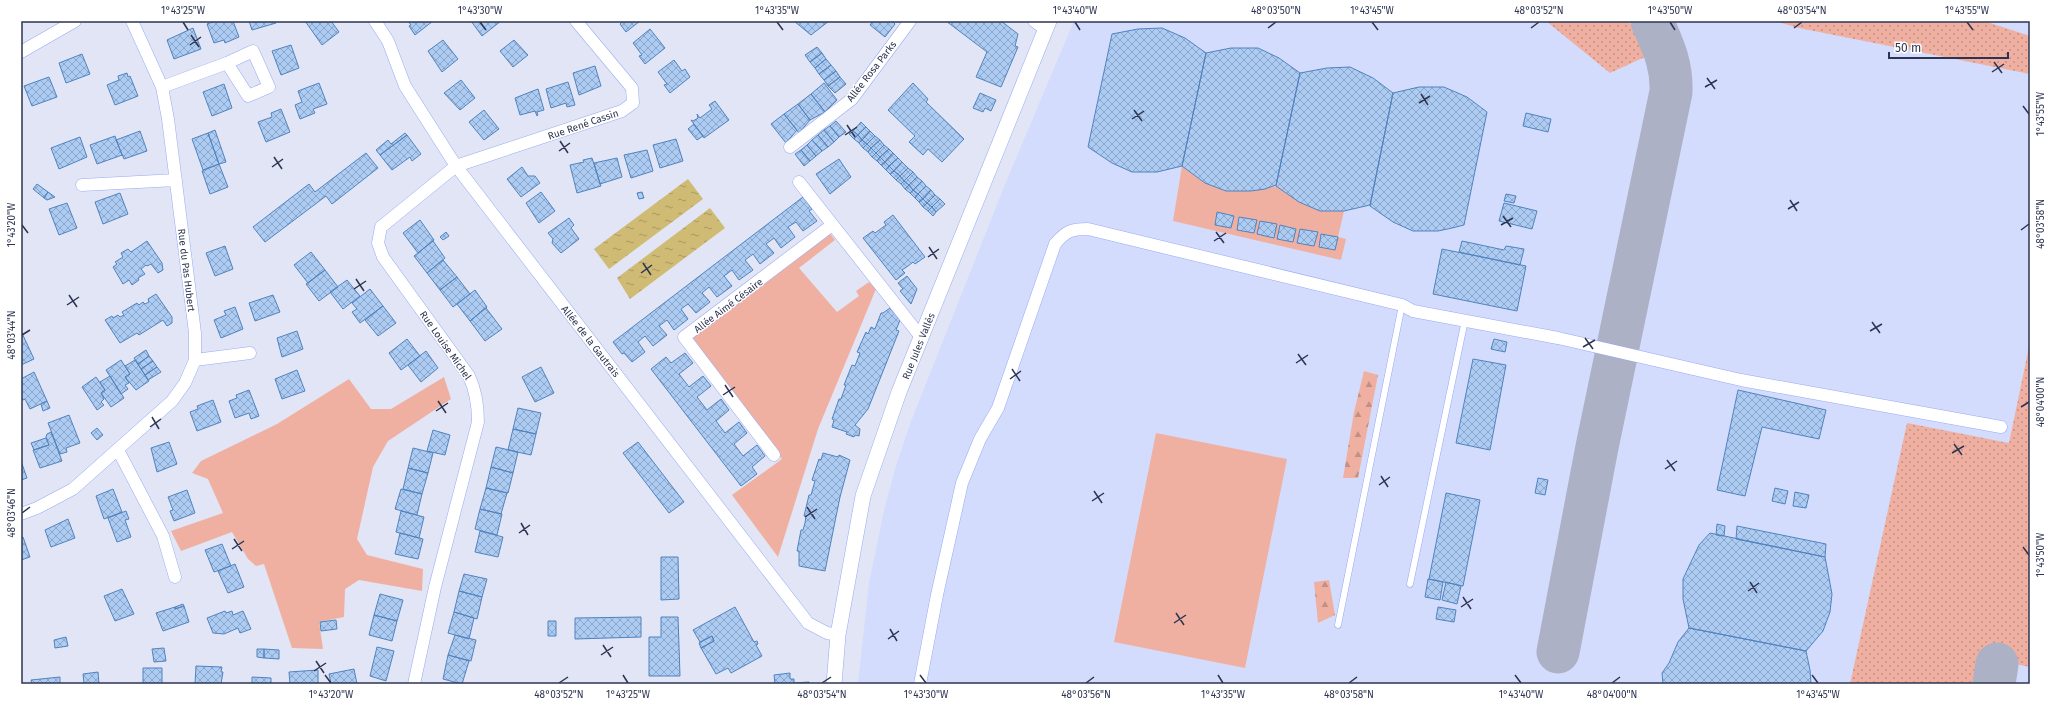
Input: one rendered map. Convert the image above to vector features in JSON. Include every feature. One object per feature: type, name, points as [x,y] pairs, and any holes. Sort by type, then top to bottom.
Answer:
[{"type":"street","points":[[21,52],[75,21]]},
{"type":"street","name":"Rue du Pas Hubert","points":[[21,514],[37,508],[73,489],[118,450],[172,401],[185,383],[195,360],[195,333],[168,119],[162,87],[132,21]]},
{"type":"street","name":"Allée de la Gautrais","points":[[375,21],[388,41],[405,86],[456,166],[808,623],[827,632],[838,635]]},
{"type":"street","name":"Rue René Cassin","points":[[456,166],[622,111],[633,103],[632,88],[576,21]]},
{"type":"street","name":"Allée Rosa Parks","points":[[790,147],[852,99],[910,21]]},
{"type":"street","name":"Rue Jules Vallès","points":[[834,684],[838,635],[863,496],[899,392],[1043,24]]},
{"type":"street","points":[[162,87],[227,64]]},
{"type":"street","name":"Rue Louise Michel","points":[[414,684],[435,586],[478,422],[478,404],[475,389],[469,376],[391,270],[383,257],[378,243],[381,227],[456,166]]},
{"type":"street","points":[[82,185],[176,180]]},
{"type":"street","points":[[799,182],[921,338]]},
{"type":"street","name":"Allée Aimé Césaire","points":[[774,456],[684,337],[832,225]]},
{"type":"street","points":[[920,684],[937,595],[962,483],[980,439],[998,408],[1055,244],[1063,235],[1073,229],[1088,229],[1402,306],[1413,311],[1558,338],[1741,380],[2001,427]]},
{"type":"street","points":[[195,360],[250,353]]},
{"type":"street","points":[[118,450],[164,536],[175,577]]},
{"type":"lane","points":[[1338,625],[1402,306]]},
{"type":"lane","points":[[1410,584],[1465,320]]},
{"type":"shaded area","points":[[1074,21],[2030,21],[2030,684],[858,684],[869,583],[884,511],[895,469],[910,424],[1006,182]]},
{"type":"green space","points":[[1546,21],[1628,21],[1640,34],[1649,55],[1610,73]]},
{"type":"green space","points":[[1775,21],[1984,21],[2030,36],[2030,74],[1799,28]]},
{"type":"green space","points":[[1182,166],[1205,182],[1226,190],[1249,191],[1277,186],[1299,202],[1320,211],[1344,211],[1338,237],[1346,239],[1341,260],[1173,221]]},
{"type":"green space","points":[[829,232],[835,240],[799,268],[837,312],[859,296],[856,291],[869,282],[876,289],[818,429],[778,557],[732,495],[782,459],[692,337]]},
{"type":"green space","points":[[2030,342],[2030,667],[1987,658],[1982,684],[1850,684],[1907,423],[2009,443]]},
{"type":"green space","points":[[1364,371],[1378,375],[1358,478],[1343,478],[1354,412]]},
{"type":"green space","points":[[444,377],[451,399],[388,441],[373,467],[357,539],[367,555],[423,569],[422,591],[359,580],[345,589],[344,617],[319,622],[323,649],[292,648],[264,564],[256,566],[248,559],[232,532],[181,551],[171,531],[223,513],[208,479],[192,473],[201,461],[277,424],[349,379],[371,409],[391,409]]},
{"type":"green space","points":[[1156,433],[1287,459],[1245,668],[1114,642]]},
{"type":"green space","points":[[1329,580],[1335,615],[1318,623],[1314,582]]},
{"type":"water","points":[[688,179],[703,199],[609,269],[594,249]]},
{"type":"water","points":[[710,208],[725,228],[630,299],[617,278]]},
{"type":"building","points":[[215,21],[233,21],[239,37],[225,43],[224,40],[214,43],[207,24]]},
{"type":"building","points":[[249,21],[275,21],[276,23],[252,30]]},
{"type":"building","points":[[305,21],[331,21],[339,32],[322,45]]},
{"type":"building","points":[[408,21],[433,21],[415,35],[409,26],[411,25]]},
{"type":"building","points":[[471,21],[501,21],[482,36]]},
{"type":"building","points":[[621,21],[640,21],[626,32],[620,24],[622,22]]},
{"type":"building","points":[[794,21],[829,21],[811,35]]},
{"type":"building","points":[[873,21],[892,21],[895,24],[885,37],[870,25]]},
{"type":"building","points":[[946,21],[1001,21],[1018,34],[1015,46],[1018,47],[1001,87],[976,77],[987,52]]},
{"type":"building","points":[[193,28],[201,49],[174,59],[167,40]]},
{"type":"building","points":[[1162,28],[1185,38],[1206,53],[1182,166],[1157,172],[1132,172],[1112,163],[1088,147],[1112,34],[1138,29]]},
{"type":"building","points":[[650,29],[665,48],[645,64],[639,56],[642,55],[633,43]]},
{"type":"building","points":[[443,40],[458,59],[442,72],[428,51]]},
{"type":"building","points":[[514,40],[528,55],[513,67],[500,51]]},
{"type":"building","points":[[291,45],[299,68],[281,75],[272,51]]},
{"type":"building","points":[[817,47],[822,53],[810,62],[805,55]]},
{"type":"building","points":[[1231,48],[1258,48],[1279,58],[1300,73],[1276,185],[1265,189],[1251,191],[1226,191],[1205,183],[1182,166],[1206,53]]},
{"type":"building","points":[[822,53],[826,59],[815,68],[810,62]]},
{"type":"building","points":[[82,54],[90,74],[66,83],[59,63]]},
{"type":"building","points":[[826,59],[831,65],[819,74],[815,68]]},
{"type":"building","points":[[674,60],[682,71],[685,69],[690,77],[670,93],[664,85],[667,84],[658,72]]},
{"type":"building","points":[[831,65],[836,71],[824,80],[819,74]]},
{"type":"building","points":[[595,66],[601,86],[579,95],[573,73]]},
{"type":"building","points":[[1350,67],[1373,78],[1393,93],[1370,205],[1344,211],[1320,211],[1299,202],[1276,186],[1300,73],[1327,68]]},
{"type":"building","points":[[836,71],[840,77],[828,86],[824,80]]},
{"type":"building","points":[[127,73],[128,77],[130,76],[138,96],[115,105],[107,85],[119,80],[118,76]]},
{"type":"building","points":[[49,77],[57,97],[32,106],[24,86]]},
{"type":"building","points":[[840,77],[846,84],[835,93],[828,86]]},
{"type":"building","points":[[461,80],[475,98],[460,110],[444,93]]},
{"type":"building","points":[[568,82],[575,105],[567,107],[566,103],[551,108],[546,89]]},
{"type":"building","points":[[319,83],[327,104],[313,109],[315,113],[300,119],[295,105],[302,102],[298,91]]},
{"type":"building","points":[[824,83],[837,100],[825,112],[811,94]]},
{"type":"building","points":[[913,83],[928,99],[926,102],[964,139],[942,162],[928,149],[923,155],[909,142],[915,136],[888,110]]},
{"type":"building","points":[[224,84],[232,108],[212,116],[203,92]]},
{"type":"building","points":[[1419,87],[1444,87],[1467,97],[1487,112],[1464,225],[1438,231],[1413,231],[1393,222],[1370,206],[1393,93]]},
{"type":"building","points":[[538,89],[544,110],[537,112],[537,116],[535,111],[520,115],[515,98]]},
{"type":"building","points":[[980,93],[996,100],[991,111],[985,108],[983,112],[973,108]]},
{"type":"building","points":[[811,94],[825,112],[810,120],[798,104]]},
{"type":"building","points":[[715,101],[729,120],[704,138],[691,120],[693,121],[698,118],[697,114],[700,118],[712,109],[709,105]]},
{"type":"building","points":[[798,104],[810,120],[799,133],[784,114]]},
{"type":"building","points":[[281,109],[290,132],[266,142],[258,122],[272,117],[271,113]]},
{"type":"building","points":[[484,110],[499,129],[484,140],[469,122]]},
{"type":"building","points":[[1526,113],[1551,119],[1548,132],[1523,126]]},
{"type":"building","points":[[784,114],[797,130],[786,143],[771,124]]},
{"type":"building","points":[[836,121],[846,132],[839,137],[830,126]]},
{"type":"building","points":[[861,122],[866,127],[858,135],[853,131]]},
{"type":"building","points":[[694,124],[703,136],[697,140],[688,129]]},
{"type":"building","points":[[830,126],[839,137],[834,142],[824,130]]},
{"type":"building","points":[[866,127],[870,131],[862,140],[858,135]]},
{"type":"building","points":[[215,130],[226,162],[219,164],[208,133]]},
{"type":"building","points":[[824,130],[834,142],[828,147],[818,135]]},
{"type":"building","points":[[140,131],[147,151],[124,159],[116,140]]},
{"type":"building","points":[[853,131],[858,135],[854,139],[849,134]]},
{"type":"building","points":[[870,131],[875,136],[867,144],[862,140]]},
{"type":"building","points":[[208,133],[219,164],[203,170],[192,139]]},
{"type":"building","points":[[405,133],[407,135],[380,155],[376,150],[388,140],[391,144]]},
{"type":"building","points":[[407,135],[421,154],[412,161],[410,157],[392,170],[380,155]]},
{"type":"building","points":[[818,135],[828,147],[822,151],[812,140]]},
{"type":"building","points":[[858,135],[862,140],[859,143],[854,139]]},
{"type":"building","points":[[115,136],[122,155],[97,164],[90,145]]},
{"type":"building","points":[[875,136],[880,140],[871,148],[867,144]]},
{"type":"building","points":[[80,137],[87,157],[59,169],[51,148]]},
{"type":"building","points":[[676,139],[683,161],[660,168],[653,145]]},
{"type":"building","points":[[812,140],[822,151],[816,156],[807,145]]},
{"type":"building","points":[[862,140],[867,144],[863,148],[859,143]]},
{"type":"building","points":[[880,140],[884,145],[876,153],[871,148]]},
{"type":"building","points":[[867,144],[871,148],[868,152],[863,148]]},
{"type":"building","points":[[807,145],[816,156],[810,161],[801,150]]},
{"type":"building","points":[[884,145],[889,149],[880,157],[876,153]]},
{"type":"building","points":[[871,148],[876,153],[872,157],[868,152]]},
{"type":"building","points":[[889,149],[893,153],[885,162],[880,157]]},
{"type":"building","points":[[647,150],[653,171],[631,178],[624,155]]},
{"type":"building","points":[[801,150],[810,161],[804,166],[795,154]]},
{"type":"building","points":[[366,153],[378,168],[332,204],[326,196],[265,242],[253,227],[309,184],[315,192]]},
{"type":"building","points":[[876,153],[880,157],[877,161],[872,157]]},
{"type":"building","points":[[893,153],[898,158],[889,166],[885,162]]},
{"type":"building","points":[[880,157],[885,162],[881,165],[877,161]]},
{"type":"building","points":[[592,158],[601,186],[577,193],[570,165],[584,162],[583,160]]},
{"type":"building","points":[[617,158],[622,177],[600,184],[594,163]]},
{"type":"building","points":[[898,158],[902,162],[894,171],[889,166]]},
{"type":"building","points":[[839,159],[851,177],[830,194],[816,174]]},
{"type":"building","points":[[885,162],[889,166],[886,170],[881,165]]},
{"type":"building","points":[[902,162],[908,168],[900,176],[894,171]]},
{"type":"building","points":[[219,164],[228,187],[210,194],[202,171]]},
{"type":"building","points":[[889,166],[894,171],[890,174],[886,170]]},
{"type":"building","points":[[522,167],[528,176],[535,176],[540,183],[521,197],[507,179]]},
{"type":"building","points":[[908,168],[913,172],[904,181],[900,176]]},
{"type":"building","points":[[894,171],[900,176],[896,180],[890,174]]},
{"type":"building","points":[[913,172],[917,177],[909,185],[904,181]]},
{"type":"building","points":[[900,176],[904,181],[901,184],[896,180]]},
{"type":"building","points":[[917,177],[922,181],[913,190],[909,185]]},
{"type":"building","points":[[904,181],[909,185],[905,189],[901,184]]},
{"type":"building","points":[[922,181],[926,186],[918,194],[913,190]]},
{"type":"building","points":[[37,184],[48,192],[44,198],[33,189]]},
{"type":"building","points":[[909,185],[913,190],[910,193],[905,189]]},
{"type":"building","points":[[926,186],[931,190],[923,199],[918,194]]},
{"type":"building","points":[[913,190],[918,194],[915,198],[910,193]]},
{"type":"building","points":[[931,190],[935,195],[927,203],[923,199]]},
{"type":"building","points":[[48,192],[55,197],[47,200],[44,198]]},
{"type":"building","points":[[541,192],[555,211],[539,223],[526,203]]},
{"type":"building","points":[[642,192],[644,198],[639,199],[637,193]]},
{"type":"building","points":[[120,193],[128,214],[103,224],[95,202]]},
{"type":"building","points":[[918,194],[923,199],[919,202],[915,198]]},
{"type":"building","points":[[1506,194],[1516,196],[1514,203],[1504,201]]},
{"type":"building","points":[[935,195],[940,199],[932,207],[927,203]]},
{"type":"building","points":[[803,197],[812,209],[809,211],[817,221],[803,231],[796,222],[788,227],[795,237],[781,248],[774,238],[766,244],[774,253],[760,264],[753,254],[745,260],[753,270],[739,280],[732,270],[724,276],[732,286],[717,297],[709,287],[702,293],[710,302],[696,313],[688,304],[681,309],[688,319],[674,330],[667,320],[659,326],[667,335],[653,346],[645,336],[638,342],[645,352],[632,362],[624,353],[622,354],[613,342]]},
{"type":"building","points":[[923,199],[927,203],[923,207],[919,202]]},
{"type":"building","points":[[940,199],[945,204],[936,212],[932,207]]},
{"type":"building","points":[[67,203],[77,228],[59,235],[49,209]]},
{"type":"building","points":[[927,203],[932,207],[928,211],[923,207]]},
{"type":"building","points":[[1504,203],[1537,211],[1532,229],[1499,221]]},
{"type":"building","points":[[932,207],[936,212],[933,216],[928,211]]},
{"type":"building","points":[[1217,212],[1234,216],[1231,228],[1215,225]]},
{"type":"building","points":[[893,215],[925,257],[915,264],[913,262],[902,270],[905,273],[896,280],[863,238],[873,231],[875,233],[886,225],[884,222]]},
{"type":"building","points":[[1239,217],[1257,220],[1254,233],[1237,230]]},
{"type":"building","points":[[569,218],[574,225],[571,228],[579,239],[561,253],[552,243],[553,239],[548,233]]},
{"type":"building","points":[[420,220],[434,240],[418,253],[403,233]]},
{"type":"building","points":[[1260,221],[1277,224],[1274,238],[1257,234]]},
{"type":"building","points":[[1280,225],[1296,229],[1293,242],[1277,239]]},
{"type":"building","points":[[1300,229],[1318,232],[1314,246],[1297,243]]},
{"type":"building","points":[[446,232],[449,236],[443,240],[440,237]]},
{"type":"building","points":[[1321,234],[1338,237],[1335,250],[1319,247]]},
{"type":"building","points":[[147,241],[162,263],[163,270],[158,273],[151,264],[146,265],[141,269],[145,274],[138,278],[139,280],[132,285],[129,280],[123,284],[113,267],[117,264],[115,262],[123,257],[121,253],[128,249],[131,252]]},
{"type":"building","points":[[433,241],[445,258],[427,273],[414,256]]},
{"type":"building","points":[[1462,241],[1504,250],[1506,246],[1524,249],[1520,265],[1459,252]]},
{"type":"building","points":[[225,246],[233,269],[215,276],[206,253]]},
{"type":"building","points":[[1442,249],[1526,266],[1517,311],[1433,294]]},
{"type":"building","points":[[311,252],[325,270],[308,283],[294,265]]},
{"type":"building","points":[[443,260],[457,277],[440,290],[427,273]]},
{"type":"building","points":[[325,270],[338,287],[319,301],[306,284]]},
{"type":"building","points":[[907,276],[917,289],[911,304],[900,291],[903,289],[898,283]]},
{"type":"building","points":[[457,277],[470,294],[453,307],[440,290]]},
{"type":"building","points":[[347,280],[360,296],[343,309],[330,292]]},
{"type":"building","points":[[370,289],[383,306],[360,323],[352,312],[357,309],[352,303]]},
{"type":"building","points":[[475,290],[487,307],[470,321],[457,304]]},
{"type":"building","points":[[156,294],[172,317],[172,323],[167,326],[163,320],[139,335],[137,333],[120,343],[105,320],[112,316],[113,318],[118,315],[120,317],[124,315],[122,312],[137,303],[139,305],[143,302],[145,304],[149,302],[148,299]]},
{"type":"building","points":[[273,295],[280,312],[255,321],[249,303]]},
{"type":"building","points":[[383,306],[396,323],[378,336],[365,320]]},
{"type":"building","points":[[235,307],[243,329],[221,338],[214,320],[226,315],[224,311]]},
{"type":"building","points":[[486,308],[502,329],[485,341],[470,321]]},
{"type":"building","points":[[890,308],[900,320],[896,330],[899,331],[868,409],[855,425],[860,429],[859,436],[855,435],[854,437],[846,434],[847,432],[832,427],[834,420],[832,419],[839,399],[841,399],[846,385],[844,385],[852,365],[855,366],[860,353],[857,352],[866,332],[868,334],[871,327],[875,329],[881,313]]},
{"type":"building","points":[[21,331],[34,359],[21,365]]},
{"type":"building","points":[[297,331],[303,349],[282,357],[277,338]]},
{"type":"building","points":[[407,339],[420,356],[401,370],[389,353]]},
{"type":"building","points":[[1494,339],[1507,342],[1505,352],[1491,349]]},
{"type":"building","points":[[146,350],[149,356],[138,364],[134,358]]},
{"type":"building","points":[[426,351],[438,368],[421,382],[408,365]]},
{"type":"building","points":[[685,353],[693,363],[679,374],[689,387],[703,376],[711,386],[697,397],[707,410],[721,399],[729,410],[716,421],[725,433],[739,422],[747,433],[734,444],[743,456],[757,445],[765,456],[752,467],[757,474],[741,486],[651,369],[666,357],[671,363]]},
{"type":"building","points":[[149,356],[153,361],[141,369],[138,364]]},
{"type":"building","points":[[1473,359],[1506,365],[1490,450],[1456,443]]},
{"type":"building","points":[[121,360],[130,374],[125,377],[129,383],[125,385],[128,389],[121,394],[106,370]]},
{"type":"building","points":[[135,360],[149,381],[136,390],[125,377],[130,374],[125,366]]},
{"type":"building","points":[[153,361],[157,367],[145,375],[141,369]]},
{"type":"building","points":[[157,367],[161,372],[148,380],[145,375]]},
{"type":"building","points":[[541,367],[554,393],[535,402],[522,377]]},
{"type":"building","points":[[297,370],[305,391],[282,399],[275,379]]},
{"type":"building","points":[[34,372],[47,401],[30,409],[25,399],[23,400],[21,397],[21,379]]},
{"type":"building","points":[[110,376],[124,398],[111,407],[101,393],[105,390],[100,382]]},
{"type":"building","points":[[96,377],[105,390],[101,393],[104,399],[101,402],[104,405],[97,410],[82,387]]},
{"type":"building","points":[[249,390],[259,416],[251,419],[249,413],[235,418],[229,401],[237,398],[236,395]]},
{"type":"building","points":[[1738,390],[1826,410],[1819,439],[1762,427],[1745,496],[1717,490]]},
{"type":"building","points":[[213,400],[221,422],[197,431],[190,412],[198,409],[197,406]]},
{"type":"building","points":[[47,401],[50,408],[43,411],[41,404]]},
{"type":"building","points":[[518,408],[541,413],[536,434],[513,429]]},
{"type":"building","points":[[69,415],[80,443],[66,448],[67,452],[60,454],[48,423]]},
{"type":"building","points":[[97,428],[103,435],[97,440],[91,433]]},
{"type":"building","points":[[513,429],[536,434],[531,455],[508,450]]},
{"type":"building","points":[[433,430],[450,435],[445,455],[427,451]]},
{"type":"building","points":[[51,432],[62,461],[40,468],[33,450],[49,445],[46,437],[47,434]]},
{"type":"building","points":[[46,438],[49,445],[34,450],[31,443]]},
{"type":"building","points":[[169,442],[177,464],[157,472],[151,448]]},
{"type":"building","points":[[638,442],[684,502],[669,513],[623,453]]},
{"type":"building","points":[[496,447],[518,452],[513,473],[491,467]]},
{"type":"building","points":[[413,448],[433,453],[428,473],[408,468]]},
{"type":"building","points":[[823,453],[838,457],[839,455],[850,460],[840,497],[825,571],[799,566],[799,551],[797,551],[801,530],[803,530],[805,523],[806,516],[804,516],[809,495],[811,495],[815,481],[812,480],[819,459],[821,460]]},
{"type":"building","points":[[21,461],[27,478],[21,480]]},
{"type":"building","points":[[491,467],[513,473],[508,493],[486,488]]},
{"type":"building","points":[[408,468],[428,473],[422,494],[403,489]]},
{"type":"building","points":[[1538,478],[1548,480],[1545,495],[1535,493]]},
{"type":"building","points":[[486,488],[507,493],[501,514],[480,509]]},
{"type":"building","points":[[1775,488],[1788,491],[1785,504],[1772,501]]},
{"type":"building","points":[[113,489],[122,512],[104,519],[96,496]]},
{"type":"building","points":[[401,489],[422,494],[417,515],[395,509]]},
{"type":"building","points":[[187,490],[195,513],[174,521],[170,511],[173,510],[168,497]]},
{"type":"building","points":[[1795,492],[1809,495],[1806,508],[1793,506]]},
{"type":"building","points":[[1446,493],[1480,500],[1463,586],[1429,579]]},
{"type":"building","points":[[480,509],[502,514],[497,535],[475,529]]},
{"type":"building","points":[[126,511],[129,519],[125,520],[131,537],[117,542],[108,518]]},
{"type":"building","points":[[401,511],[424,517],[419,538],[396,532]]},
{"type":"building","points":[[68,519],[75,538],[51,547],[45,530]]},
{"type":"building","points":[[1717,524],[1725,526],[1724,536],[1716,535]]},
{"type":"building","points":[[1737,526],[1826,544],[1825,557],[1736,539]]},
{"type":"building","points":[[480,531],[503,537],[498,557],[475,552]]},
{"type":"building","points":[[400,533],[423,539],[418,559],[395,554]]},
{"type":"building","points":[[1710,533],[1825,557],[1832,594],[1830,612],[1823,631],[1806,651],[1689,628],[1683,599],[1683,579],[1699,545]]},
{"type":"building","points":[[23,537],[30,557],[21,560],[21,538]]},
{"type":"building","points":[[222,544],[231,566],[214,572],[205,550]]},
{"type":"building","points":[[661,557],[678,557],[679,599],[661,600]]},
{"type":"building","points":[[235,564],[244,587],[228,593],[218,571]]},
{"type":"building","points":[[464,574],[487,579],[482,597],[459,591]]},
{"type":"building","points":[[1428,579],[1443,582],[1440,600],[1425,597]]},
{"type":"building","points":[[1446,582],[1461,586],[1457,604],[1442,600]]},
{"type":"building","points":[[122,589],[134,614],[115,621],[104,596]]},
{"type":"building","points":[[459,591],[482,597],[477,619],[454,612]]},
{"type":"building","points":[[380,594],[403,600],[397,621],[374,615]]},
{"type":"building","points":[[183,604],[184,606],[175,609],[175,607]]},
{"type":"building","points":[[184,606],[189,622],[163,631],[156,613],[175,607],[175,609]]},
{"type":"building","points":[[735,607],[754,642],[757,641],[758,644],[756,645],[762,656],[731,673],[728,668],[716,674],[701,648],[714,641],[712,636],[700,642],[693,630]]},
{"type":"building","points":[[1438,607],[1456,610],[1454,622],[1436,619]]},
{"type":"building","points":[[225,611],[226,613],[232,611],[233,615],[243,611],[251,629],[240,633],[238,628],[224,634],[213,633],[207,618]]},
{"type":"building","points":[[454,612],[474,618],[469,639],[448,633]]},
{"type":"building","points":[[374,615],[397,621],[392,641],[369,635]]},
{"type":"building","points":[[641,617],[641,637],[575,639],[575,618]]},
{"type":"building","points":[[661,617],[678,617],[680,676],[649,676],[649,637],[661,637]]},
{"type":"building","points":[[336,620],[337,629],[321,631],[320,622]]},
{"type":"building","points":[[548,621],[556,621],[556,636],[548,636]]},
{"type":"building","points":[[1689,628],[1806,651],[1811,684],[1663,684],[1662,673],[1669,663],[1678,642]]},
{"type":"building","points":[[455,635],[476,640],[471,661],[448,655]]},
{"type":"building","points":[[712,636],[714,641],[701,648],[699,643]]},
{"type":"building","points":[[66,637],[68,646],[55,648],[54,640]]},
{"type":"building","points":[[377,647],[394,651],[386,681],[370,676]]},
{"type":"building","points":[[164,648],[166,661],[154,662],[152,649]]},
{"type":"building","points":[[257,649],[264,649],[264,658],[257,657]]},
{"type":"building","points":[[264,649],[279,650],[279,659],[264,658]]},
{"type":"building","points":[[448,655],[469,661],[462,684],[443,679]]},
{"type":"building","points":[[196,666],[222,667],[221,672],[223,672],[221,684],[195,684]]},
{"type":"building","points":[[143,668],[162,668],[162,684],[143,684]]},
{"type":"building","points":[[354,669],[357,684],[331,684],[329,674]]},
{"type":"building","points":[[318,670],[318,684],[290,684],[289,672]]},
{"type":"building","points":[[98,672],[99,684],[81,684],[84,683],[83,674]]},
{"type":"building","points":[[790,673],[790,679],[794,679],[794,683],[809,682],[809,684],[775,684],[774,675]]},
{"type":"building","points":[[60,677],[60,684],[32,684],[31,680]]},
{"type":"building","points":[[252,677],[271,678],[271,684],[252,684]]},
{"type":"taxiway","points":[[1558,652],[1597,447],[1671,92],[1668,64],[1663,47],[1652,21]]},
{"type":"taxiway","points":[[1994,684],[1997,664]]}]
